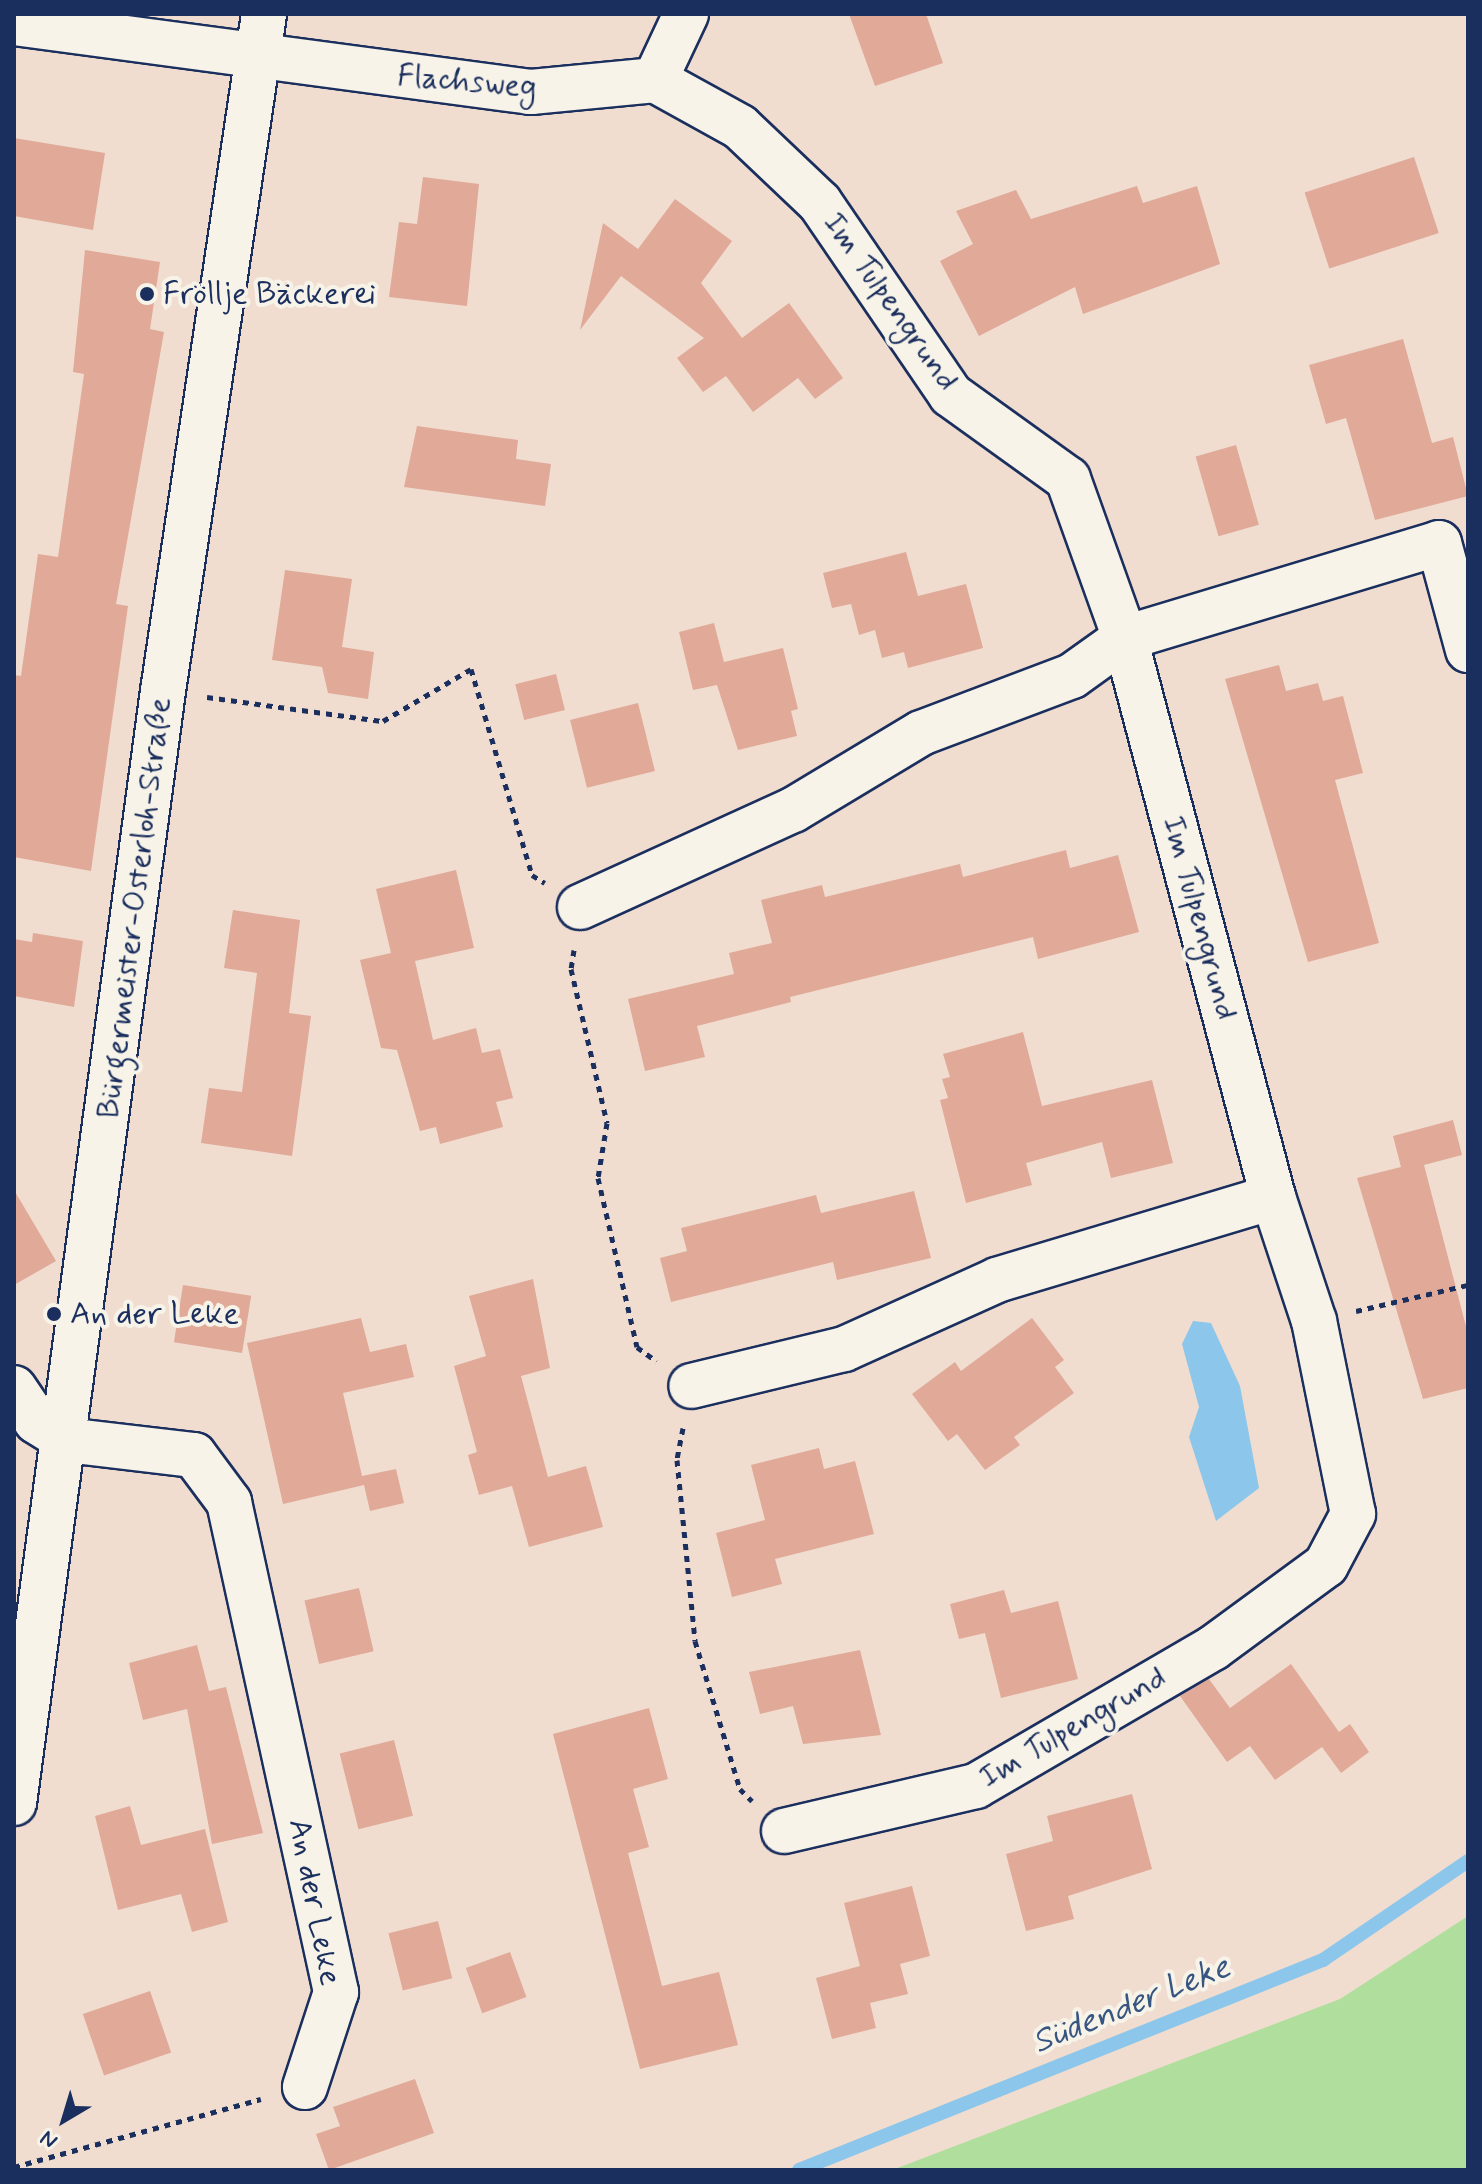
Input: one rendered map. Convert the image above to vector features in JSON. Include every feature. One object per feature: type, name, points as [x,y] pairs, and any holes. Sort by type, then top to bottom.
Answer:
[{"type":"street","name":"Bürgermeister-Osterloh-Straße","points":[[14,1803],[66,1440],[163,691],[255,58],[264,14]]},
{"type":"street","points":[[655,80],[686,14]]},
{"type":"street","name":"Flachsweg","points":[[14,23],[255,58],[531,92],[655,80]]},
{"type":"street","name":"Im Tulpengrund","points":[[655,80],[740,127],[820,203],[951,395],[1068,479],[1125,638],[1273,1197],[1314,1321],[1353,1514],[1326,1565],[1213,1648],[976,1786],[784,1831]]},
{"type":"street","points":[[580,907],[793,810],[921,733],[1072,676],[1125,638],[1439,543],[1468,650]]},
{"type":"street","points":[[691,1386],[844,1349],[997,1280],[1273,1197]]},
{"type":"street","name":"An der Leke","points":[[14,1388],[36,1421],[66,1440],[194,1455],[229,1502],[336,1992],[305,2087]]},
{"type":"path","points":[[163,691],[383,721],[471,669],[532,875],[580,907],[571,969],[607,1123],[598,1178],[626,1301],[637,1347],[691,1386],[677,1460],[695,1641],[740,1789],[784,1831]]},
{"type":"path","points":[[1314,1321],[1468,1285]]},
{"type":"path","points":[[14,2167],[305,2087]]},
{"type":"green space","points":[[1468,1916],[1468,2170],[892,2170],[1340,1999]]},
{"type":"water","points":[[1193,1321],[1211,1323],[1240,1386],[1259,1488],[1216,1521],[1189,1437],[1199,1407],[1182,1344]]},
{"type":"building","points":[[849,14],[926,14],[943,63],[875,86]]},
{"type":"building","points":[[14,138],[105,153],[93,230],[14,216]]},
{"type":"building","points":[[1414,157],[1439,233],[1329,269],[1305,193]]},
{"type":"building","points":[[423,177],[479,184],[467,306],[389,297],[399,222],[417,224]]},
{"type":"building","points":[[1137,186],[1143,203],[1197,186],[1220,264],[1083,314],[1075,287],[979,336],[940,261],[973,244],[956,211],[1016,190],[1031,219]]},
{"type":"building","points":[[675,199],[732,241],[701,283],[742,338],[789,303],[843,378],[815,399],[798,378],[753,412],[726,376],[703,392],[677,358],[704,338],[621,276],[580,330],[603,223],[638,249]]},
{"type":"building","points":[[85,250],[160,262],[150,329],[164,332],[116,604],[128,606],[91,871],[14,857],[14,675],[21,676],[38,554],[58,557],[84,374],[73,372]]},
{"type":"building","points":[[1403,339],[1432,443],[1453,437],[1468,496],[1375,520],[1346,418],[1326,424],[1309,365]]},
{"type":"building","points":[[417,426],[518,440],[516,459],[551,464],[545,506],[404,487]]},
{"type":"building","points":[[1236,445],[1259,525],[1219,536],[1196,457]]},
{"type":"building","points":[[906,552],[918,596],[966,584],[983,648],[908,668],[904,652],[882,658],[875,630],[859,635],[851,604],[832,608],[823,573]]},
{"type":"building","points":[[285,570],[352,579],[342,647],[374,652],[368,699],[328,693],[322,667],[272,660]]},
{"type":"building","points":[[714,623],[724,662],[783,648],[798,709],[791,711],[797,736],[738,750],[717,685],[693,690],[679,632]]},
{"type":"building","points":[[1279,665],[1286,691],[1318,683],[1323,701],[1343,696],[1363,773],[1335,780],[1379,943],[1308,962],[1225,679]]},
{"type":"building","points":[[556,674],[565,710],[524,720],[515,684]]},
{"type":"building","points":[[638,703],[655,771],[587,788],[570,720]]},
{"type":"building","points":[[1066,850],[1070,868],[1118,855],[1139,932],[1038,959],[1033,937],[790,997],[791,1002],[697,1026],[705,1057],[645,1071],[628,999],[734,974],[729,953],[772,943],[761,900],[822,885],[825,897],[960,864],[963,877]]},
{"type":"building","points":[[456,870],[474,948],[415,961],[433,1040],[476,1028],[482,1053],[500,1049],[513,1098],[496,1102],[503,1127],[440,1144],[436,1127],[420,1131],[397,1050],[381,1048],[360,960],[391,953],[376,889]]},
{"type":"building","points":[[233,910],[300,920],[289,1013],[311,1016],[292,1156],[201,1143],[209,1088],[242,1092],[257,973],[224,968]]},
{"type":"building","points":[[33,933],[83,941],[74,1007],[14,996],[14,939],[32,942]]},
{"type":"building","points":[[1023,1032],[1042,1106],[1152,1080],[1173,1163],[1111,1178],[1102,1142],[1026,1163],[1032,1185],[966,1203],[940,1100],[948,1098],[942,1079],[950,1077],[943,1054]]},
{"type":"building","points":[[1453,1120],[1462,1155],[1424,1165],[1468,1334],[1468,1388],[1423,1399],[1357,1178],[1401,1167],[1393,1136]]},
{"type":"building","points":[[14,1190],[56,1261],[14,1285]]},
{"type":"building","points":[[914,1191],[931,1258],[837,1280],[833,1262],[671,1302],[660,1258],[687,1251],[681,1228],[816,1195],[821,1213]]},
{"type":"building","points":[[533,1279],[550,1368],[521,1376],[548,1477],[586,1466],[603,1527],[529,1547],[512,1486],[479,1495],[468,1455],[477,1452],[454,1366],[486,1356],[469,1296]]},
{"type":"building","points":[[183,1285],[251,1296],[242,1353],[174,1342]]},
{"type":"building","points":[[361,1318],[370,1352],[406,1344],[414,1377],[343,1393],[362,1476],[396,1469],[404,1503],[370,1511],[364,1485],[283,1504],[247,1343]]},
{"type":"building","points":[[1032,1318],[1064,1360],[1055,1367],[1074,1393],[1014,1437],[1020,1445],[985,1470],[957,1434],[948,1441],[912,1394],[955,1362],[961,1371]]},
{"type":"building","points":[[819,1448],[824,1469],[855,1461],[874,1534],[775,1559],[782,1584],[732,1597],[716,1533],[765,1520],[751,1465]]},
{"type":"building","points":[[359,1588],[374,1651],[319,1664],[304,1601]]},
{"type":"building","points":[[1004,1590],[1011,1613],[1058,1601],[1078,1679],[1001,1698],[985,1633],[959,1639],[950,1604]]},
{"type":"building","points":[[197,1645],[209,1691],[226,1687],[263,1833],[212,1844],[187,1709],[143,1720],[129,1663]]},
{"type":"building","points":[[860,1650],[881,1735],[803,1744],[793,1706],[760,1714],[749,1672]]},
{"type":"building","points":[[1291,1664],[1339,1732],[1350,1724],[1369,1752],[1341,1773],[1322,1747],[1275,1780],[1250,1746],[1227,1762],[1180,1696],[1209,1679],[1230,1708]]},
{"type":"building","points":[[649,1708],[668,1779],[633,1789],[649,1847],[628,1853],[662,1986],[719,1972],[738,2045],[640,2069],[553,1734]]},
{"type":"building","points":[[394,1740],[413,1816],[359,1829],[340,1754]]},
{"type":"building","points":[[1132,1794],[1152,1869],[1068,1896],[1074,1919],[1026,1931],[1006,1854],[1053,1841],[1047,1816]]},
{"type":"building","points":[[130,1806],[141,1845],[205,1829],[228,1922],[192,1932],[181,1894],[118,1910],[95,1816]]},
{"type":"building","points":[[912,1886],[930,1956],[900,1964],[908,1994],[870,2003],[876,2028],[832,2039],[816,1978],[860,1966],[844,1903]]},
{"type":"building","points":[[438,1921],[452,1978],[403,1991],[389,1933]]},
{"type":"building","points":[[510,1952],[526,1997],[482,2013],[466,1968]]},
{"type":"building","points":[[150,1991],[171,2052],[104,2076],[83,2014]]},
{"type":"building","points":[[415,2079],[434,2133],[329,2170],[316,2134],[340,2126],[333,2107]]},
{"type":"waterway","name":"Südender Leke","points":[[799,2170],[1323,1960],[1468,1861]]},
{"type":"place","name":"Fröllje Bäckerei","points":[[147,294]]},
{"type":"place","name":"An der Leke","points":[[54,1314]]}]
